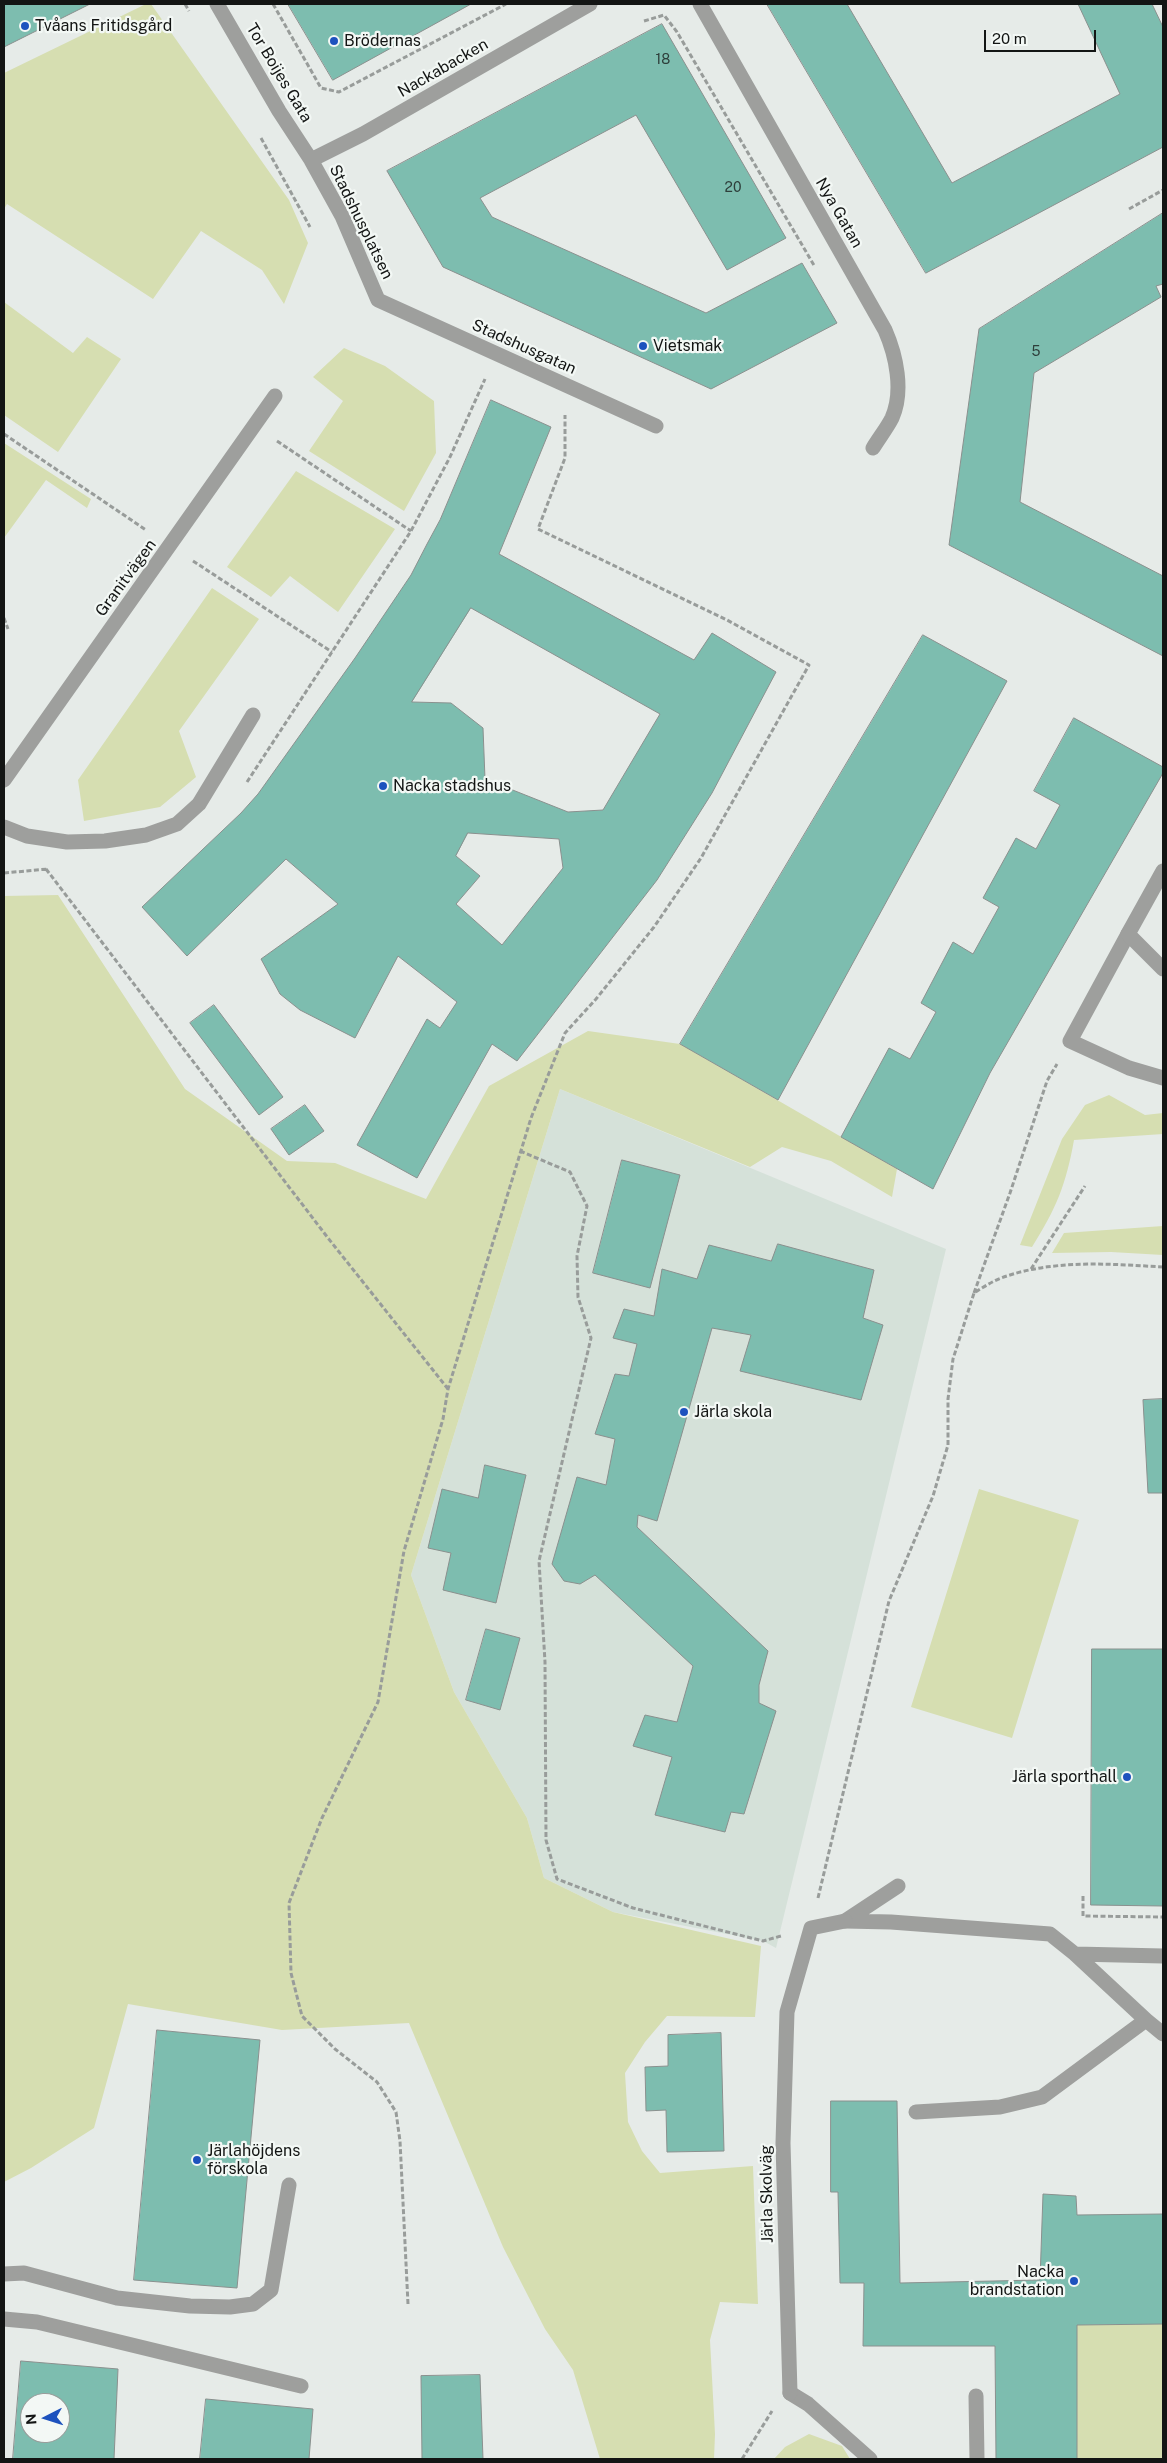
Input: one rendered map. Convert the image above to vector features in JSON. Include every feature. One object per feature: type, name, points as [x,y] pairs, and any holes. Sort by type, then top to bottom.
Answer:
[{"type":"street","name":"Tor Boijes Gata","points":[[217,4],[279,111],[311,160]]},
{"type":"street","name":"Nackabacken","points":[[311,160],[363,134],[590,4]]},
{"type":"street","name":"Nya Gatan","points":[[700,4],[885,330],[893,348],[898,387],[893,417],[873,448]]},
{"type":"street","name":"Stadshusplatsen","points":[[311,160],[342,216],[378,300]]},
{"type":"street","name":"Stadshusgatan","points":[[378,300],[656,426]]},
{"type":"street","name":"Granitvägen","points":[[4,780],[171,547],[275,396]]},
{"type":"street","points":[[4,827],[27,836],[67,842],[146,835],[176,824],[199,804],[253,715]]},
{"type":"street","points":[[1163,871],[1070,1041],[1129,1068],[1163,1078]]},
{"type":"street","points":[[1128,934],[1163,969]]},
{"type":"street","points":[[845,1920],[898,1886]]},
{"type":"street","points":[[811,1928],[845,1920],[1050,1934],[1075,1954],[1163,2034]]},
{"type":"street","name":"Järla Skolväg","points":[[790,2393],[783,2143],[787,2012],[811,1928]]},
{"type":"street","points":[[1075,1954],[1163,1956]]},
{"type":"street","points":[[916,2112],[1000,2107],[1042,2097],[1146,2020]]},
{"type":"street","points":[[4,2274],[24,2273],[117,2298],[190,2306],[230,2307],[253,2304],[272,2290],[289,2185]]},
{"type":"street","points":[[4,2319],[37,2322],[301,2386]]},
{"type":"street","points":[[790,2393],[808,2404],[870,2459]]},
{"type":"street","points":[[976,2396],[977,2459]]},
{"type":"path","points":[[273,4],[321,88],[339,92],[506,4]]},
{"type":"path","points":[[644,21],[664,15],[677,32],[815,268]]},
{"type":"path","points":[[1128,209],[1163,190]]},
{"type":"path","points":[[303,460],[411,531],[450,457],[485,378],[494,382]]},
{"type":"path","points":[[408,2304],[400,2140],[396,2112],[377,2082],[335,2049],[302,2016],[291,1974],[289,1903],[322,1818],[378,1702],[404,1550],[443,1419],[448,1389],[520,1152],[565,1033],[596,999],[654,927],[696,866],[768,741],[809,665],[727,620],[538,529],[566,458],[566,416],[557,412]]},
{"type":"path","points":[[4,434],[171,547],[332,652]]},
{"type":"path","points":[[4,618],[8,630]]},
{"type":"path","points":[[4,873],[56,868]]},
{"type":"path","points":[[46,869],[328,1238],[448,1389]]},
{"type":"path","points":[[520,1152],[570,1172],[587,1206],[577,1256],[578,1297],[591,1338],[539,1561],[545,1662],[546,1840],[557,1879],[633,1908],[763,1941],[811,1928],[889,1601],[933,1496],[948,1445],[948,1399],[953,1359],[1047,1081],[1070,1041]]},
{"type":"path","points":[[1030,1270],[1085,1186]]},
{"type":"path","points":[[974,1293],[999,1279],[1030,1270],[1088,1263],[1163,1267]]},
{"type":"path","points":[[1083,1896],[1082,1916],[1163,1917]]},
{"type":"path","points":[[742,2459],[768,2416],[790,2393]]},
{"type":"shaded area","name":"Järla skola","points":[[560,1089],[946,1249],[776,1948],[763,1941],[613,1912],[544,1878],[527,1818],[454,1692],[411,1575]]},
{"type":"green space","points":[[146,4],[151,4],[289,200],[308,243],[284,304],[262,270],[201,231],[153,299],[7,204],[4,209],[4,73]]},
{"type":"green space","points":[[4,302],[73,353],[87,337],[121,359],[58,452],[4,415]]},
{"type":"green space","points":[[344,348],[385,366],[434,401],[436,453],[404,511],[309,451],[343,401],[313,377]]},
{"type":"green space","points":[[4,443],[91,499],[87,508],[46,480],[4,538]]},
{"type":"green space","points":[[296,471],[395,529],[338,612],[290,576],[271,597],[227,567]]},
{"type":"green space","points":[[212,588],[259,619],[179,731],[196,777],[160,807],[84,821],[78,780]]},
{"type":"green space","points":[[58,895],[185,1089],[287,1161],[335,1163],[426,1199],[489,1086],[588,1031],[680,1044],[897,1169],[892,1197],[831,1161],[782,1147],[750,1167],[560,1089],[411,1575],[454,1692],[527,1818],[544,1878],[613,1912],[761,1946],[755,2017],[667,2016],[645,2042],[625,2073],[628,2122],[642,2151],[660,2173],[753,2166],[758,2304],[720,2302],[710,2340],[715,2434],[714,2459],[600,2459],[573,2370],[545,2329],[503,2247],[409,2023],[282,2030],[128,2004],[94,2128],[31,2168],[4,2182],[4,896]]},
{"type":"green space","points":[[1109,1095],[1145,1115],[1163,1113],[1163,1134],[1074,1140],[1064,1184],[1048,1221],[1032,1247],[1020,1245],[1062,1139],[1085,1105]]},
{"type":"green space","points":[[1163,1226],[1163,1255],[1111,1252],[1052,1253],[1064,1233]]},
{"type":"green space","points":[[979,1489],[1079,1520],[1012,1738],[911,1707]]},
{"type":"green space","points":[[1163,2324],[1163,2459],[1077,2459],[1077,2325]]},
{"type":"green space","points":[[809,2434],[842,2446],[850,2459],[774,2459],[785,2447]]},
{"type":"building","name":"Tvåans Fritidsgård","points":[[4,4],[90,4],[4,47]]},
{"type":"building","points":[[288,4],[471,4],[333,80]]},
{"type":"building","points":[[767,4],[847,4],[952,183],[1120,94],[1078,4],[1152,4],[1163,27],[1163,147],[926,273]]},
{"type":"building","points":[[662,24],[786,238],[727,270],[636,115],[480,198],[492,217],[706,313],[802,263],[837,323],[711,389],[443,267],[387,171]]},
{"type":"building","points":[[1163,213],[1163,284],[1156,286],[1161,297],[1034,373],[1020,502],[1163,576],[1163,656],[949,545],[979,329]]},
{"type":"building","name":"Nacka stadshus","points":[[491,400],[551,427],[499,554],[694,660],[712,633],[776,672],[712,793],[657,880],[517,1061],[492,1044],[417,1178],[357,1145],[427,1019],[440,1028],[457,1002],[398,956],[355,1038],[300,1010],[280,994],[261,959],[338,904],[286,859],[187,956],[142,907],[241,813],[258,794],[355,658],[411,575],[440,520]],"holes":[[[471,608],[660,714],[603,810],[568,812],[485,779],[483,728],[451,703],[412,702]],[[468,833],[559,839],[563,868],[502,945],[456,904],[480,876],[456,856]]]},
{"type":"building","points":[[923,635],[1007,681],[778,1100],[680,1044]]},
{"type":"building","points":[[1074,718],[1163,767],[1163,773],[990,1073],[933,1189],[841,1137],[889,1048],[910,1059],[936,1012],[921,1003],[953,942],[973,954],[999,907],[983,898],[1016,838],[1036,849],[1060,805],[1034,791]]},
{"type":"building","points":[[214,1005],[283,1097],[259,1115],[190,1023]]},
{"type":"building","points":[[305,1105],[324,1131],[289,1155],[271,1129]]},
{"type":"building","points":[[622,1160],[680,1175],[650,1288],[593,1273]]},
{"type":"building","points":[[778,1244],[874,1270],[863,1318],[883,1325],[861,1400],[740,1371],[751,1335],[712,1328],[657,1521],[638,1515],[637,1527],[768,1651],[759,1685],[759,1703],[776,1711],[744,1814],[731,1812],[725,1832],[655,1815],[672,1757],[633,1746],[645,1715],[677,1722],[693,1666],[595,1575],[580,1584],[564,1581],[552,1564],[577,1477],[606,1485],[615,1439],[595,1434],[615,1374],[629,1376],[637,1344],[613,1338],[624,1309],[654,1316],[662,1269],[697,1279],[709,1245],[771,1261]]},
{"type":"building","points":[[1163,1399],[1163,1493],[1148,1493],[1143,1400]]},
{"type":"building","points":[[485,1465],[526,1475],[496,1603],[443,1590],[451,1553],[428,1548],[442,1489],[478,1498]]},
{"type":"building","points":[[486,1629],[520,1638],[500,1710],[466,1700]]},
{"type":"building","name":"Järla sporthall","points":[[1092,1649],[1163,1649],[1163,1906],[1091,1905]]},
{"type":"building","name":"Järlahöjdens förskola","points":[[157,2030],[260,2040],[237,2288],[134,2280]]},
{"type":"building","points":[[721,2033],[724,2151],[667,2152],[666,2110],[646,2111],[645,2067],[668,2066],[668,2035]]},
{"type":"building","name":"Nacka brandstation","points":[[831,2101],[897,2101],[900,2283],[1040,2280],[1043,2194],[1076,2196],[1077,2215],[1163,2214],[1163,2324],[1077,2325],[1077,2459],[996,2459],[995,2346],[863,2346],[864,2283],[840,2283],[838,2192],[831,2192]]},
{"type":"building","points":[[21,2361],[118,2369],[114,2459],[13,2459]]},
{"type":"building","points":[[480,2375],[483,2459],[422,2459],[421,2376]]},
{"type":"building","points":[[206,2399],[313,2409],[309,2459],[200,2459]]},
{"type":"place","name":"Tvåans Fritidsgård","points":[[25,26]]},
{"type":"place","name":"Brödernas","points":[[334,41]]},
{"type":"place","name":"Vietsmak","points":[[643,346]]},
{"type":"place","name":"Nacka stadshus","points":[[383,786]]},
{"type":"place","name":"Järla skola","points":[[684,1412]]},
{"type":"place","name":"Järla sporthall","points":[[1127,1777]]},
{"type":"place","name":"Järlahöjdens förskola","points":[[197,2160]]},
{"type":"place","name":"Nacka brandstation","points":[[1074,2281]]}]
